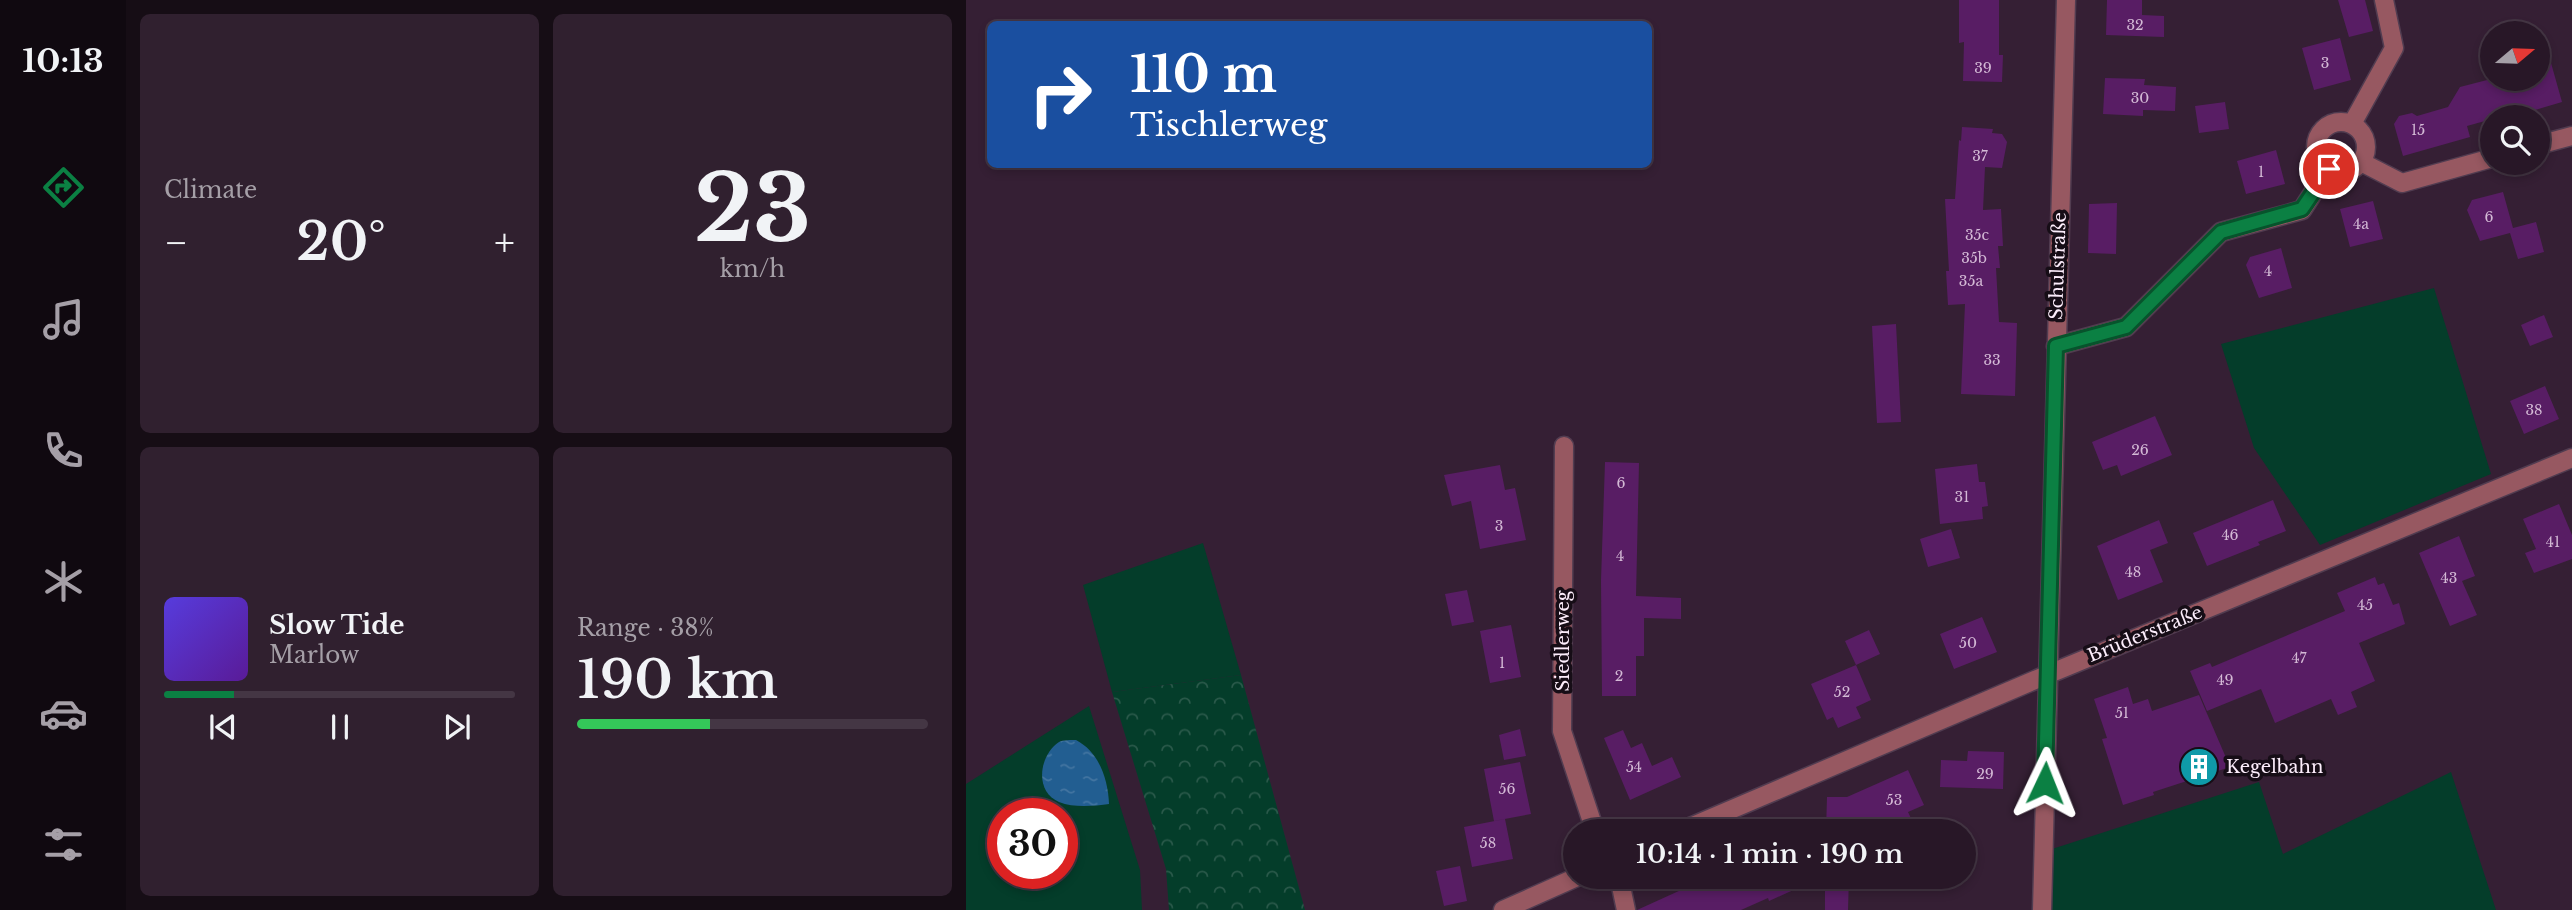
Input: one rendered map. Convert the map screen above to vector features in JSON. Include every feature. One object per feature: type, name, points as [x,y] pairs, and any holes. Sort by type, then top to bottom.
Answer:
[{"type":"street","name":"Schulstraße","points":[[2042,910],[2066,0]]},
{"type":"street","points":[[2352,124],[2394,48],[2384,0]]},
{"type":"street","points":[[2341,121],[2352,124],[2360,131],[2365,141],[2361,162],[2346,171],[2329,169],[2320,161],[2316,151],[2316,140],[2321,130],[2341,121]]},
{"type":"street","points":[[2550,141],[2572,135]]},
{"type":"street","points":[[2361,162],[2402,183],[2480,161]]},
{"type":"street","points":[[2056,346],[2126,327],[2221,232],[2302,209],[2329,169]]},
{"type":"street","name":"Siedlerweg","points":[[1564,446],[1562,731],[1591,819]]},
{"type":"street","name":"Brüderstraße","points":[[1709,819],[2049,674],[2572,458]]},
{"type":"street","points":[[1503,910],[1563,883]]},
{"type":"street","points":[[1622,889],[1626,910]]},
{"type":"green space","points":[[2434,288],[2491,474],[2320,545],[2254,448],[2221,344]]},
{"type":"green space","points":[[1203,543],[1241,675],[1112,692],[1083,585]]},
{"type":"green space","points":[[1241,675],[1305,910],[1169,910],[1166,869],[1112,692]]},
{"type":"green space","points":[[1089,706],[1140,870],[1142,910],[966,910],[966,784]]},
{"type":"green space","points":[[2451,772],[2496,910],[2049,910],[2049,850],[2259,782],[2283,854]]},
{"type":"water","points":[[1076,740],[1096,759],[1107,785],[1109,804],[1078,806],[1078,798],[1053,798],[1046,790],[1042,773],[1047,755],[1059,742]]},
{"type":"building","points":[[1959,0],[1999,0],[2002,82],[1963,81],[1964,42],[1959,43]]},
{"type":"building","points":[[2107,0],[2142,0],[2142,15],[2164,16],[2164,37],[2106,35]]},
{"type":"building","points":[[2338,0],[2365,0],[2373,31],[2349,37]]},
{"type":"building","points":[[2340,38],[2351,80],[2314,90],[2302,48]]},
{"type":"building","points":[[2550,59],[2562,102],[2550,106],[2480,105],[2480,122],[2467,126],[2470,137],[2403,156],[2394,124],[2399,116],[2412,113],[2417,116],[2448,107],[2460,87],[2480,82],[2480,91],[2550,91]]},
{"type":"building","points":[[2105,78],[2145,79],[2144,85],[2176,87],[2175,111],[2143,110],[2143,116],[2103,114]]},
{"type":"building","points":[[2225,102],[2229,129],[2199,133],[2195,106]]},
{"type":"building","points":[[1962,127],[1993,129],[1992,133],[2002,134],[2007,142],[2002,168],[1985,167],[1983,210],[2001,209],[2003,246],[1998,246],[2000,268],[1996,268],[1999,322],[2017,323],[2015,396],[1961,394],[1965,304],[1948,305],[1945,199],[1955,199]]},
{"type":"building","points":[[2276,150],[2285,184],[2246,194],[2237,161]]},
{"type":"building","points":[[2503,192],[2513,228],[2536,222],[2544,252],[2518,259],[2510,233],[2480,241],[2467,210],[2472,200]]},
{"type":"building","points":[[2373,201],[2383,239],[2350,247],[2340,209]]},
{"type":"building","points":[[2117,203],[2116,254],[2088,253],[2089,204]]},
{"type":"building","points":[[2281,248],[2292,288],[2259,298],[2246,265],[2250,257]]},
{"type":"building","points":[[2544,315],[2553,337],[2530,346],[2521,325]]},
{"type":"building","points":[[1896,324],[1901,422],[1877,423],[1872,326]]},
{"type":"building","points":[[2545,386],[2559,419],[2524,434],[2510,401]]},
{"type":"building","points":[[2155,416],[2172,455],[2121,476],[2117,465],[2103,470],[2092,442]]},
{"type":"building","points":[[1605,462],[1639,463],[1636,596],[1681,598],[1681,619],[1644,618],[1644,656],[1636,656],[1636,696],[1602,696],[1601,580]]},
{"type":"building","points":[[1977,464],[1979,482],[1985,482],[1988,506],[1982,507],[1983,519],[1940,524],[1935,469]]},
{"type":"building","points":[[1500,465],[1505,490],[1515,488],[1526,540],[1480,549],[1471,501],[1452,506],[1444,475]]},
{"type":"building","points":[[2273,500],[2286,531],[2258,542],[2260,545],[2207,566],[2193,533]]},
{"type":"building","points":[[2559,504],[2572,535],[2572,559],[2534,573],[2525,553],[2536,549],[2523,519]]},
{"type":"building","points":[[2159,520],[2168,543],[2150,550],[2163,582],[2118,600],[2097,546]]},
{"type":"building","points":[[1951,529],[1960,558],[1928,567],[1920,539]]},
{"type":"building","points":[[2459,536],[2475,576],[2462,581],[2477,615],[2450,626],[2419,553]]},
{"type":"building","points":[[2375,577],[2378,585],[2384,583],[2393,605],[2399,603],[2405,624],[2359,643],[2375,681],[2351,692],[2357,707],[2338,715],[2331,699],[2275,723],[2261,689],[2207,711],[2190,671],[2210,663],[2212,667],[2345,611],[2337,593]]},
{"type":"building","points":[[1467,590],[1474,622],[1452,626],[1445,594]]},
{"type":"building","points":[[1982,617],[1997,652],[1954,669],[1940,634]]},
{"type":"building","points":[[1511,625],[1521,677],[1490,683],[1480,631]]},
{"type":"building","points":[[1869,630],[1880,654],[1856,665],[1845,641]]},
{"type":"building","points":[[1856,665],[1871,700],[1856,707],[1861,718],[1838,728],[1833,717],[1827,720],[1811,684]]},
{"type":"building","points":[[2128,687],[2133,704],[2148,699],[2152,711],[2199,695],[2230,767],[2153,792],[2154,795],[2123,805],[2102,739],[2107,738],[2094,699]]},
{"type":"building","points":[[1520,729],[1526,756],[1504,760],[1499,735]]},
{"type":"building","points":[[1623,730],[1631,748],[1642,743],[1652,766],[1672,757],[1681,777],[1630,800],[1604,738]]},
{"type":"building","points":[[1968,751],[2004,752],[2003,789],[1940,787],[1941,760],[1967,761]]},
{"type":"building","points":[[1520,762],[1531,814],[1494,821],[1484,769]]},
{"type":"building","points":[[1908,770],[1924,805],[1908,812],[1911,819],[1826,819],[1827,797],[1847,797]]},
{"type":"building","points":[[1505,819],[1513,859],[1472,867],[1464,827]]},
{"type":"building","points":[[1460,866],[1467,901],[1444,906],[1436,871]]},
{"type":"building","points":[[1683,889],[1796,889],[1741,910],[1637,910]]},
{"type":"building","points":[[1825,889],[1849,889],[1848,910],[1825,910]]},
{"type":"place","name":"Kegelbahn","points":[[2199,767]]},
{"type":"route","points":[[2045,783],[2056,346],[2126,327],[2221,232],[2302,209],[2329,169]]}]
